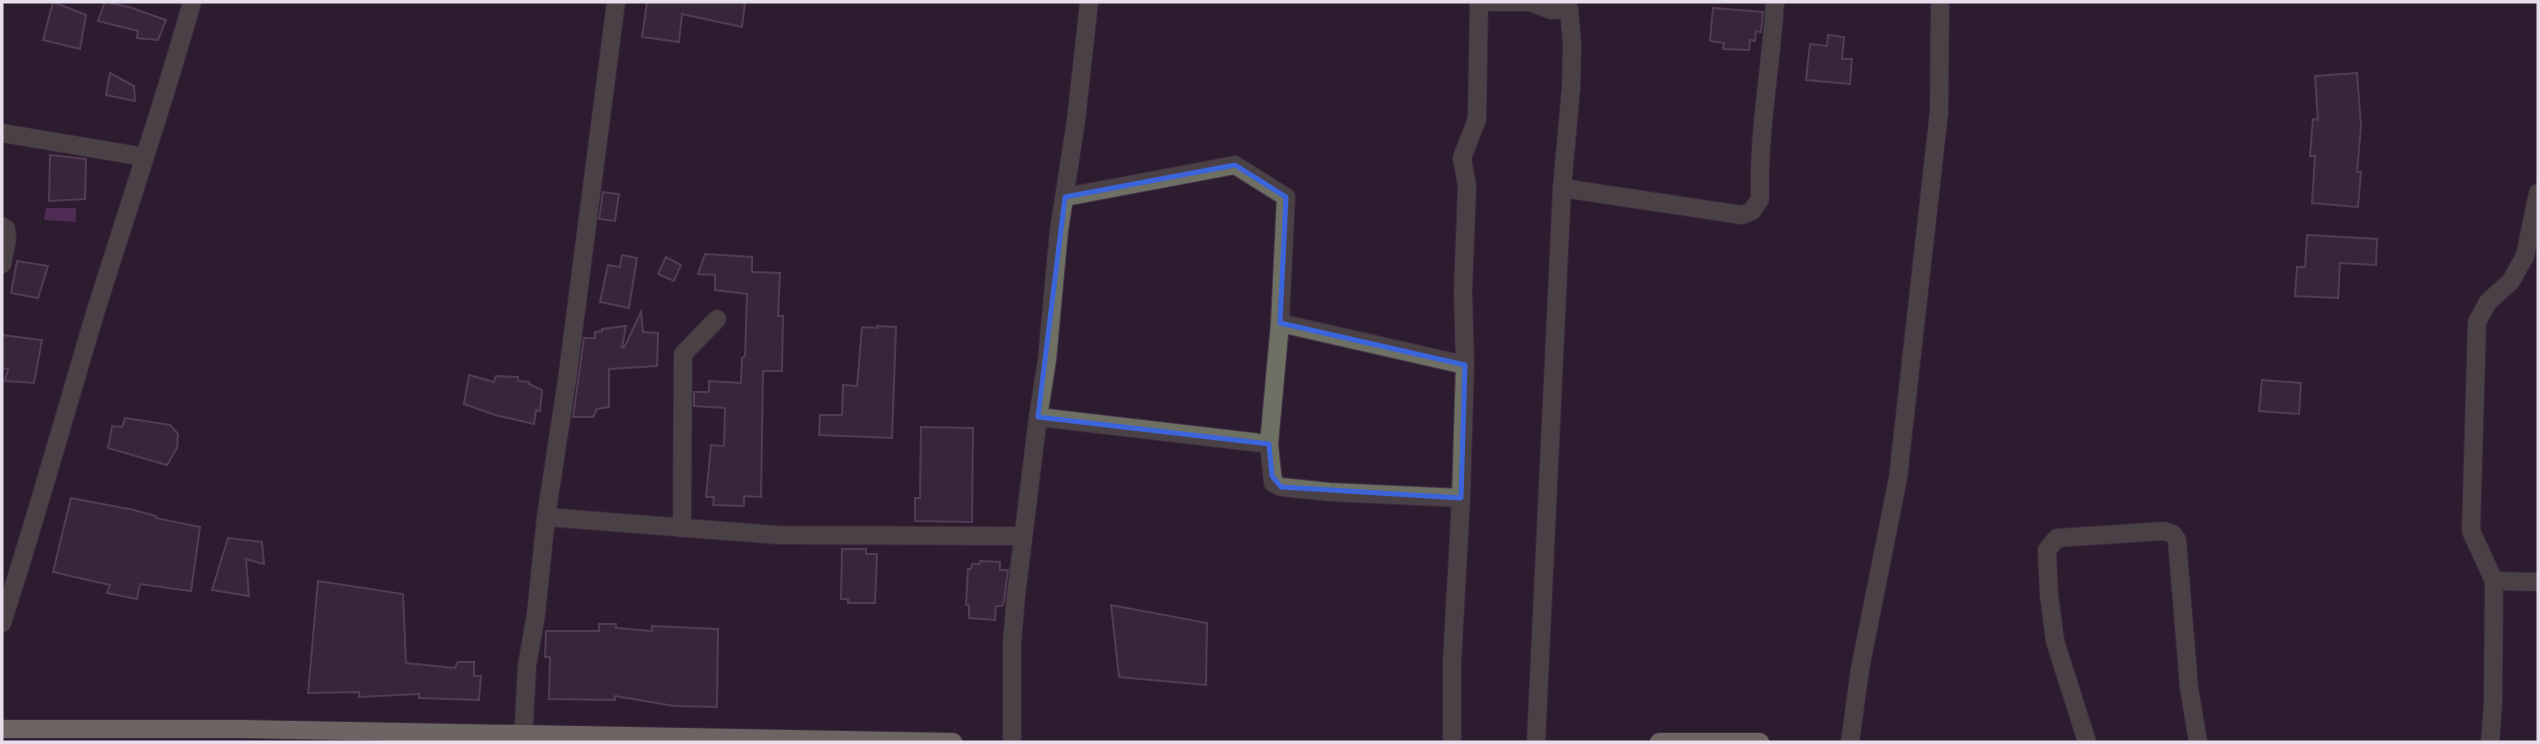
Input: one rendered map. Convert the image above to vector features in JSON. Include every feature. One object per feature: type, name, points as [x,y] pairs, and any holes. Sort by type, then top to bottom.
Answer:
[{"type":"main road","points":[[2,729],[242,729],[523,738],[953,742]]},
{"type":"main road","points":[[1659,742],[1760,742]]},
{"type":"street","points":[[2,624],[192,2]]},
{"type":"street","points":[[523,738],[527,666],[616,2]]},
{"type":"street","points":[[1012,742],[1013,643],[1023,536],[1047,360],[1059,230],[1089,2]]},
{"type":"street","points":[[1452,742],[1452,663],[1465,365],[1463,292],[1466,186],[1462,158],[1478,111],[1479,2]]},
{"type":"street","points":[[1488,2],[1530,2],[1551,10],[1569,9],[1572,45],[1562,188],[1536,742]]},
{"type":"street","points":[[1562,188],[1742,215],[1752,211],[1760,199],[1767,79],[1772,54],[1775,2]]},
{"type":"street","points":[[1850,742],[1860,669],[1898,478],[1939,112],[1940,2]]},
{"type":"street","points":[[2,133],[145,157]]},
{"type":"street","points":[[1065,197],[1235,165],[1286,197],[1280,323],[1269,444],[1273,483],[1276,486],[1329,492],[1461,498]]},
{"type":"street","points":[[2490,742],[2494,581],[2471,531],[2477,322],[2488,302],[2511,281],[2525,256],[2538,193]]},
{"type":"street","points":[[2,226],[6,229],[8,239],[2,264]]},
{"type":"street","points":[[682,528],[683,354],[717,319]]},
{"type":"street","points":[[1280,323],[1465,365]]},
{"type":"street","points":[[1038,417],[1269,444]]},
{"type":"street","points":[[546,517],[777,535],[1023,536]]},
{"type":"street","points":[[2087,742],[2055,641],[2047,550],[2057,538],[2164,531],[2173,534],[2177,540],[2189,687],[2198,742]]},
{"type":"street","points":[[2494,581],[2538,582]]},
{"type":"highlighted area","points":[[1235,165],[1286,197],[1280,323],[1465,365],[1461,498],[1281,487],[1272,476],[1269,444],[1038,417],[1065,197]]},
{"type":"shaded area","points":[[46,208],[76,208],[76,222],[44,220]]},
{"type":"building","points":[[53,2],[86,15],[80,49],[43,40]]},
{"type":"building","points":[[105,2],[166,20],[158,40],[137,38],[138,31],[98,21]]},
{"type":"building","points":[[647,2],[745,2],[742,27],[682,14],[679,42],[642,37]]},
{"type":"building","points":[[1713,8],[1763,12],[1761,32],[1756,31],[1755,41],[1750,40],[1749,50],[1723,49],[1724,43],[1710,41]]},
{"type":"building","points":[[1828,35],[1844,37],[1842,59],[1852,59],[1850,84],[1806,80],[1810,44],[1827,46]]},
{"type":"building","points":[[110,73],[134,86],[135,101],[106,95]]},
{"type":"building","points":[[2357,73],[2361,126],[2357,172],[2361,172],[2358,207],[2312,203],[2315,156],[2310,156],[2313,119],[2318,120],[2315,76]]},
{"type":"building","points":[[50,155],[86,159],[85,199],[49,201]]},
{"type":"building","points":[[603,192],[619,194],[615,221],[599,219]]},
{"type":"building","points":[[2307,235],[2377,239],[2376,265],[2340,263],[2338,298],[2295,296],[2297,267],[2305,267]]},
{"type":"building","points":[[705,254],[752,257],[752,272],[780,273],[778,316],[783,316],[782,371],[763,371],[761,497],[744,496],[744,506],[713,505],[714,497],[706,497],[711,445],[724,446],[725,408],[694,406],[694,392],[709,392],[709,381],[741,383],[742,358],[745,356],[747,294],[715,290],[715,275],[698,274]]},
{"type":"building","points":[[622,255],[637,258],[629,308],[600,302],[608,265],[620,267]]},
{"type":"building","points":[[666,257],[681,265],[674,281],[658,274]]},
{"type":"building","points":[[17,261],[48,266],[38,298],[11,293]]},
{"type":"building","points":[[641,312],[643,332],[658,333],[657,366],[609,369],[609,407],[597,409],[593,417],[573,417],[584,338],[595,338],[595,332],[602,329],[626,326],[624,348]]},
{"type":"building","points":[[862,327],[896,327],[892,438],[819,435],[820,415],[842,415],[843,385],[857,386]]},
{"type":"building","points":[[2,335],[42,340],[34,383],[5,381],[8,369],[2,368]]},
{"type":"building","points":[[469,375],[494,382],[496,376],[518,377],[518,381],[529,382],[542,390],[540,411],[536,410],[534,424],[464,404]]},
{"type":"building","points":[[2262,380],[2301,383],[2299,414],[2259,411]]},
{"type":"building","points":[[125,418],[170,425],[178,434],[177,448],[167,465],[108,448],[112,426],[122,427]]},
{"type":"building","points":[[921,427],[973,428],[972,522],[915,521],[915,498],[920,498]]},
{"type":"building","points":[[71,498],[134,510],[156,518],[200,527],[191,591],[140,584],[137,599],[107,593],[110,585],[53,572]]},
{"type":"building","points":[[228,538],[262,542],[264,564],[246,559],[249,596],[212,590]]},
{"type":"building","points":[[842,549],[866,549],[866,554],[877,554],[875,603],[848,603],[848,599],[841,599]]},
{"type":"building","points":[[980,561],[1000,562],[1000,570],[1008,570],[1004,601],[1002,606],[996,606],[995,620],[969,618],[969,605],[966,605],[968,569]]},
{"type":"building","points":[[318,581],[403,594],[406,663],[455,668],[458,662],[474,662],[474,676],[481,676],[479,700],[419,698],[419,694],[359,697],[359,692],[308,693]]},
{"type":"building","points":[[1111,605],[1207,623],[1206,685],[1119,677]]},
{"type":"building","points":[[599,624],[616,624],[616,628],[652,631],[652,626],[718,629],[717,707],[674,706],[615,696],[615,700],[549,699],[550,657],[545,657],[546,631],[599,631]]}]
